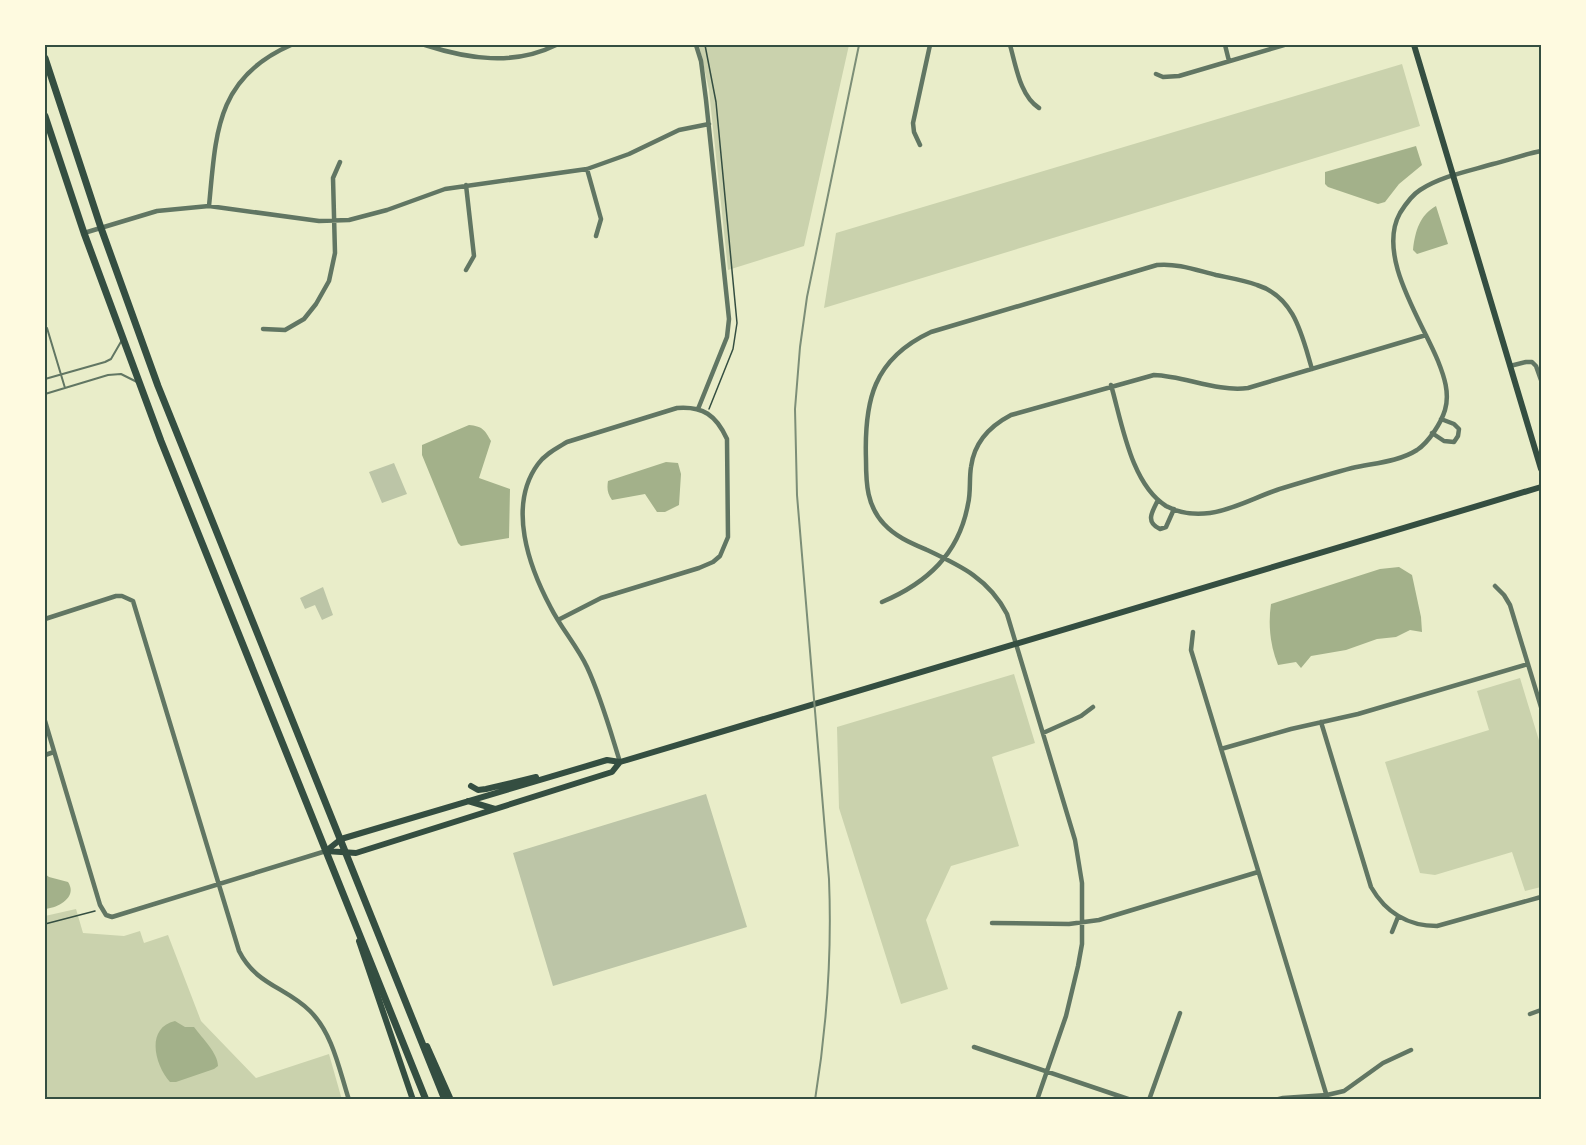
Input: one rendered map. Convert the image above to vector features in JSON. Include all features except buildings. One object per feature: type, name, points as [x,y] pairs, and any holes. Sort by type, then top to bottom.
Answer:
[{"type":"main road","points":[[1414,45],[1541,469]]},
{"type":"main road","points":[[45,58],[101,228],[161,393],[445,1100]]},
{"type":"main road","points":[[45,116],[122,339],[426,1100]]},
{"type":"main road","points":[[326,851],[341,839],[467,801],[607,760],[620,762],[1541,487]]},
{"type":"main road","points":[[326,851],[356,853],[612,772],[620,762]]},
{"type":"main road","points":[[471,786],[478,790],[486,789],[547,774],[557,775]]},
{"type":"main road","points":[[467,801],[496,809]]},
{"type":"main road","points":[[352,918],[413,1100]]},
{"type":"main road","points":[[394,974],[451,1100]]},
{"type":"street","points":[[209,206],[217,133],[230,98],[255,66],[274,52],[291,45]]},
{"type":"street","points":[[425,45],[494,59],[514,58],[556,45]]},
{"type":"street","points":[[696,45],[701,61],[709,124],[729,319],[727,338],[698,409]]},
{"type":"street","points":[[920,145],[913,123],[930,45]]},
{"type":"street","points":[[1010,45],[1027,96],[1039,108]]},
{"type":"street","points":[[1225,45],[1229,61]]},
{"type":"street","points":[[1156,74],[1163,77],[1179,76],[1284,45]]},
{"type":"street","points":[[84,233],[157,211],[209,206],[319,221],[366,216],[445,189],[587,169],[629,154],[680,130],[709,124]]},
{"type":"street","points":[[1111,386],[1134,466],[1144,486],[1158,500],[1174,509],[1197,514],[1216,512],[1316,478],[1401,458],[1424,445],[1438,427],[1447,401],[1445,381],[1395,265],[1392,241],[1394,227],[1406,204],[1415,194],[1435,182],[1541,151]]},
{"type":"street","points":[[264,329],[285,330],[304,319],[329,281],[335,253],[333,178],[340,162]]},
{"type":"street","points":[[587,169],[601,219],[596,236]]},
{"type":"street","points":[[466,185],[474,256],[466,270]]},
{"type":"street","points":[[1037,1100],[1066,1016],[1078,966],[1083,922],[1080,864],[1075,840],[1007,614],[999,600],[968,570],[908,542],[883,524],[875,512],[866,485],[865,434],[870,397],[877,382],[894,358],[918,338],[931,332],[1132,271],[1169,264],[1258,285],[1272,292],[1284,301],[1295,317],[1312,369]]},
{"type":"street","points":[[882,602],[920,583],[944,558],[957,540],[965,517],[974,452],[990,429],[1011,415],[1154,375],[1168,375],[1236,389],[1248,388],[1426,335]]},
{"type":"street","points":[[1510,366],[1533,362],[1541,380]]},
{"type":"street","points":[[558,620],[601,598],[699,568],[720,556],[728,537],[726,439],[715,420],[698,409],[677,408],[567,441],[538,463],[523,501],[523,518],[529,554],[536,576],[558,620],[586,664],[620,762]]},
{"type":"street","points":[[1432,433],[1444,441],[1454,442],[1458,436],[1459,429],[1454,424],[1441,419]]},
{"type":"street","points":[[1158,500],[1151,515],[1151,522],[1154,526],[1160,529],[1166,527],[1174,509]]},
{"type":"street","points":[[1495,586],[1510,605],[1541,707]]},
{"type":"street","points":[[45,619],[122,596],[134,601],[236,941],[244,961],[249,969],[267,983],[308,1009],[324,1027],[349,1100]]},
{"type":"street","points":[[1193,632],[1191,650],[1327,1098]]},
{"type":"street","points":[[1221,749],[1291,729],[1358,714],[1528,664]]},
{"type":"street","points":[[1043,733],[1081,716],[1093,707]]},
{"type":"street","points":[[45,721],[102,909],[106,915],[112,917],[131,912],[326,851]]},
{"type":"street","points":[[1321,722],[1371,887],[1383,905],[1398,917],[1426,926],[1445,925],[1541,897]]},
{"type":"street","points":[[45,755],[54,752]]},
{"type":"street","points":[[992,923],[1099,920],[1258,872]]},
{"type":"street","points":[[1392,932],[1398,917]]},
{"type":"street","points":[[1530,1014],[1541,1010]]},
{"type":"street","points":[[1149,1100],[1180,1013]]},
{"type":"street","points":[[974,1047],[1131,1100]]},
{"type":"street","points":[[1275,1100],[1327,1098],[1344,1091],[1383,1064],[1411,1050]]},
{"type":"lane","points":[[46,328],[65,388]]},
{"type":"lane","points":[[45,379],[111,359],[122,339]]},
{"type":"lane","points":[[45,394],[108,375],[121,374],[139,382]]},
{"type":"path","points":[[45,924],[102,909]]},
{"type":"shaded area","points":[[699,45],[849,45],[804,246],[728,270],[709,90]]},
{"type":"shaded area","points":[[1402,64],[1420,126],[824,308],[836,233]]},
{"type":"shaded area","points":[[1416,146],[1422,165],[1399,184],[1385,202],[1378,204],[1325,184],[1325,172]]},
{"type":"shaded area","points":[[1436,206],[1448,244],[1417,254],[1413,250],[1419,224]]},
{"type":"shaded area","points":[[469,425],[483,429],[491,441],[479,478],[510,489],[509,538],[461,546],[422,455],[422,445]]},
{"type":"shaded area","points":[[666,462],[678,463],[681,474],[679,505],[665,512],[657,512],[645,494],[612,500],[609,495],[608,481]]},
{"type":"shaded area","points":[[1399,567],[1412,575],[1422,632],[1410,630],[1396,637],[1377,639],[1346,650],[1311,656],[1301,668],[1296,662],[1278,665],[1270,634],[1271,604],[1380,569]]},
{"type":"shaded area","points":[[1014,674],[1035,743],[992,757],[1019,846],[951,866],[926,920],[948,989],[901,1004],[839,808],[837,727]]},
{"type":"shaded area","points":[[1520,678],[1541,747],[1541,887],[1525,891],[1512,852],[1435,875],[1420,873],[1385,762],[1489,730],[1477,691]]},
{"type":"shaded area","points":[[45,874],[68,882],[70,892],[69,897],[61,904],[45,909]]},
{"type":"shaded area","points":[[76,909],[83,933],[124,936],[140,931],[144,943],[168,935],[201,1021],[256,1078],[329,1054],[342,1100],[45,1100],[45,916]]},
{"type":"shaded area","points":[[175,1021],[185,1027],[194,1027],[213,1051],[218,1066],[176,1082],[170,1082],[157,1058],[156,1039],[159,1031]]},
{"type":"railway","points":[[815,1100],[828,990],[829,879],[797,495],[795,409],[807,297],[859,45]]}]
